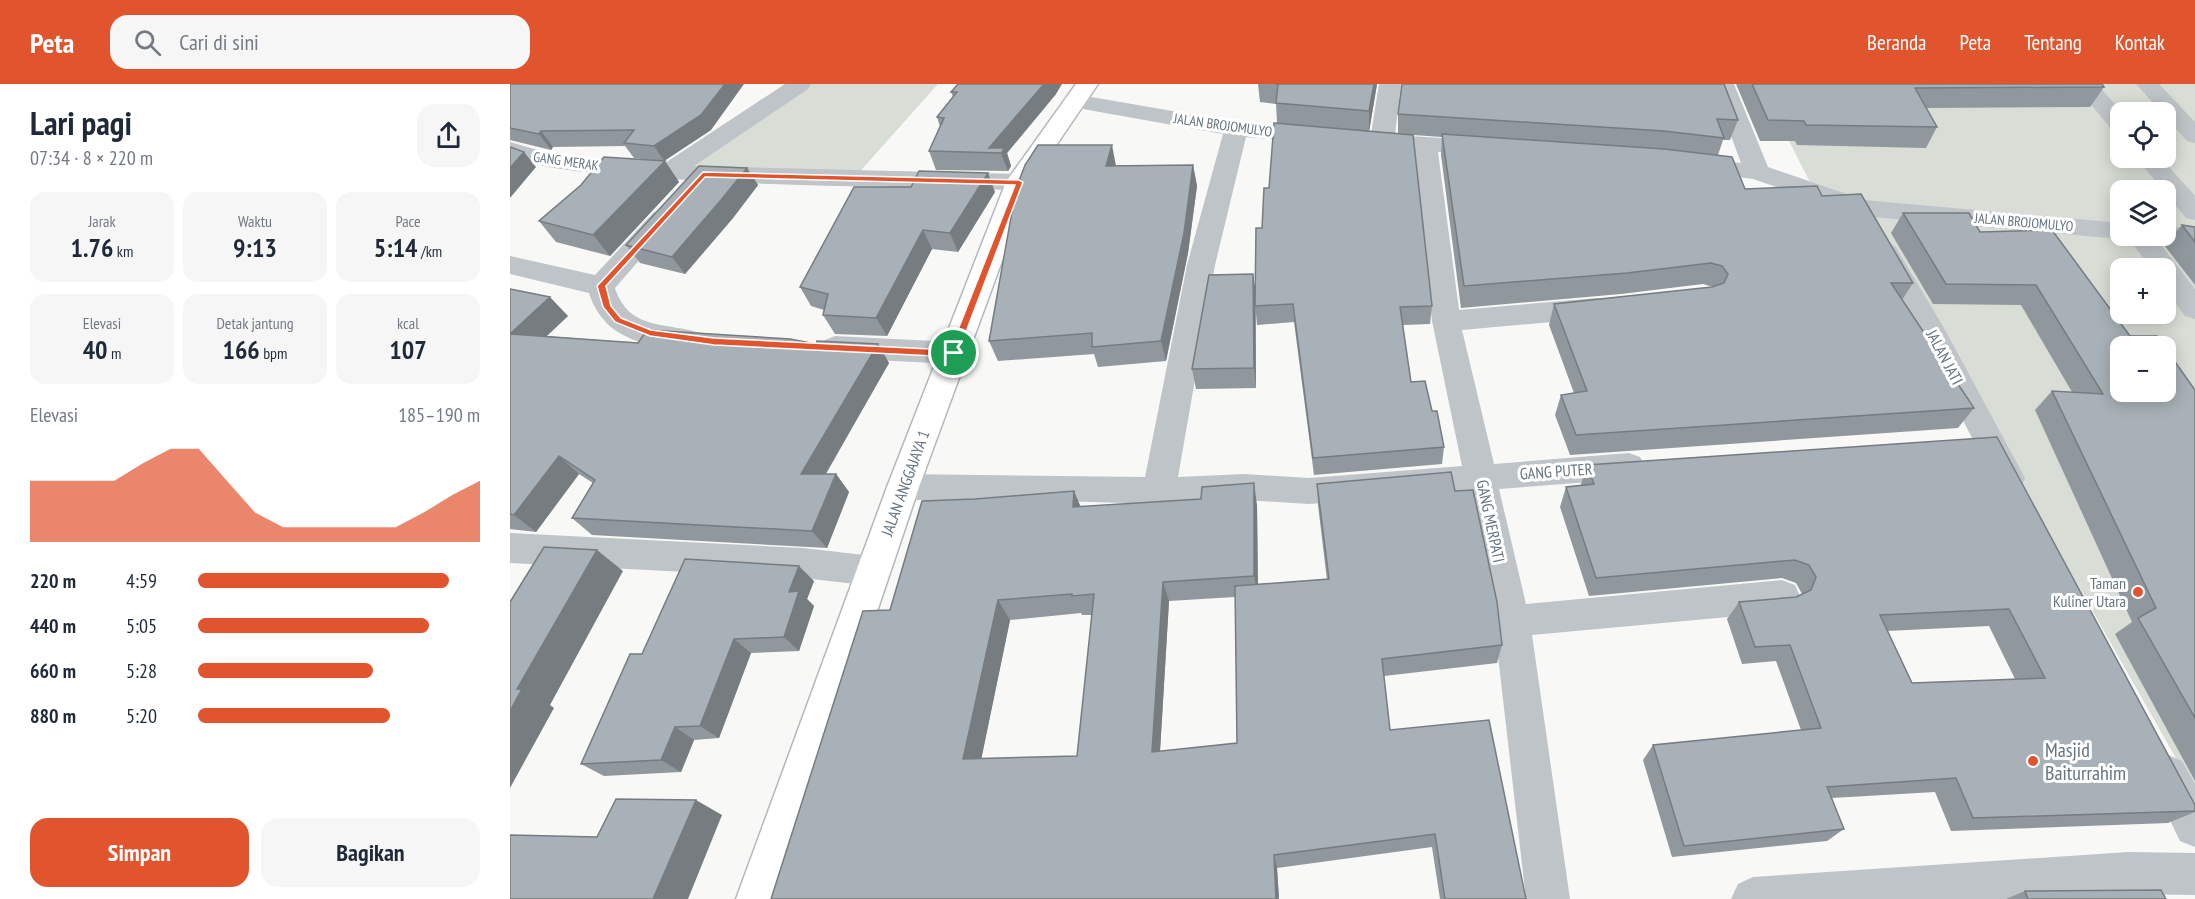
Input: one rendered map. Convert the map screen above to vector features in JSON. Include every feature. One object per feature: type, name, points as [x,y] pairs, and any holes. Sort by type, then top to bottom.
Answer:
[{"type":"main road","name":"JALAN ANGGAJAYA 1","points":[[758,899],[903,487],[1019,182],[1081,92]]},
{"type":"street","points":[[668,172],[800,84]]},
{"type":"street","points":[[1382,142],[1390,84]]},
{"type":"street","points":[[1724,84],[1757,172]]},
{"type":"street","points":[[2085,84],[2110,113]]},
{"type":"street","points":[[2147,84],[2195,136]]},
{"type":"street","name":"JALAN BROJOMULYO","points":[[1081,92],[1236,129],[1342,139],[1512,150]]},
{"type":"street","points":[[1159,491],[1201,265],[1236,129]]},
{"type":"street","name":"GANG MERPATI","points":[[1425,145],[1446,321],[1512,621],[1548,899]]},
{"type":"street","name":"GANG MERAK","points":[[510,150],[530,156],[668,172],[1019,182]]},
{"type":"street","name":"JALAN BROJOMULYO","points":[[1669,162],[1757,172],[1861,208],[2110,230]]},
{"type":"street","points":[[2157,168],[2195,212]]},
{"type":"street","points":[[601,286],[703,174]]},
{"type":"street","name":"JALAN JATI","points":[[1861,208],[1930,328],[2023,504]]},
{"type":"street","points":[[2176,236],[2195,238]]},
{"type":"street","points":[[2148,246],[2157,258]]},
{"type":"street","points":[[510,265],[601,286]]},
{"type":"street","points":[[2176,284],[2195,309]]},
{"type":"street","points":[[601,286],[607,307],[618,320],[631,326],[673,337],[714,342]]},
{"type":"street","points":[[1446,321],[1621,306]]},
{"type":"street","points":[[810,346],[954,353]]},
{"type":"street","points":[[1954,444],[1990,441]]},
{"type":"street","name":"GANG PUTER","points":[[903,487],[1024,487],[1159,491],[1244,487],[1309,491],[1659,464]]},
{"type":"street","points":[[510,548],[803,563],[873,571]]},
{"type":"street","points":[[1512,621],[1782,596]]},
{"type":"street","points":[[2156,753],[2195,826]]},
{"type":"street","points":[[1753,899],[2134,886],[2195,874]]},
{"type":"shaded area","points":[[800,84],[938,84],[855,177],[668,172]]},
{"type":"shaded area","name":"Taman Kuliner Utara","points":[[1760,84],[2195,84],[2195,792],[1865,209],[1817,196]]},
{"type":"building","points":[[510,84],[725,84],[701,115],[654,146],[624,143],[634,130],[541,131],[539,134],[510,128]]},
{"type":"building","points":[[958,84],[1044,84],[989,148],[1005,148],[1001,153],[929,151],[944,118],[937,117],[957,92],[951,92]]},
{"type":"building","points":[[1278,84],[1374,84],[1369,111],[1276,103]]},
{"type":"building","points":[[1402,84],[1724,84],[1738,120],[1717,119],[1724,138],[1664,131],[1398,114]]},
{"type":"building","points":[[1752,84],[2102,84],[2104,87],[1915,88],[1937,127],[1806,125],[1804,121],[1768,120]]},
{"type":"building","points":[[1274,123],[1413,135],[1432,306],[1400,307],[1411,382],[1425,381],[1432,411],[1437,411],[1444,447],[1313,458],[1293,304],[1255,306],[1256,228],[1262,228],[1264,188],[1269,188]]},
{"type":"building","points":[[1442,134],[1664,149],[1732,157],[1745,189],[1817,186],[1822,196],[1861,194],[1913,283],[1891,283],[1974,408],[1576,435],[1561,395],[1587,391],[1554,304],[1712,287],[1724,283],[1728,274],[1722,266],[1711,263],[1627,273],[1464,286]]},
{"type":"building","points":[[1038,145],[1112,145],[1106,166],[1193,165],[1184,233],[1161,341],[1092,347],[1092,333],[989,341],[1016,189],[1025,165]]},
{"type":"building","points":[[510,147],[524,152],[510,168]]},
{"type":"building","points":[[604,157],[665,161],[593,235],[539,221],[581,185]]},
{"type":"building","points":[[699,166],[747,168],[672,257],[626,245]]},
{"type":"building","points":[[919,171],[988,173],[950,233],[923,230],[876,318],[823,315],[828,294],[800,287],[854,187],[911,187]]},
{"type":"building","points":[[1903,213],[1969,213],[1980,232],[2052,230],[2110,309],[2110,324],[2121,324],[2130,336],[2110,336],[2110,402],[2176,402],[2176,363],[2195,390],[2195,718],[2138,618],[2156,608],[2052,391],[2103,394],[2036,285],[1946,284]]},
{"type":"building","points":[[2182,225],[2195,227],[2195,242]]},
{"type":"building","points":[[1253,274],[1254,368],[1192,369],[1209,275]]},
{"type":"building","points":[[510,289],[550,297],[510,334]]},
{"type":"building","points":[[647,330],[790,339],[816,344],[817,341],[878,344],[801,474],[836,474],[812,531],[572,518],[595,480],[559,456],[514,515],[510,514],[510,334],[638,343]]},
{"type":"building","points":[[1997,437],[2195,805],[2195,811],[1973,818],[1956,778],[1827,787],[1844,829],[1684,846],[1653,745],[1821,728],[1790,645],[1755,647],[1739,602],[1796,597],[1811,590],[1816,577],[1809,565],[1795,560],[1596,578],[1566,487],[1594,484],[1587,465]],"holes":[[[2009,609],[2045,678],[1912,683],[1880,615]]]},
{"type":"building","points":[[1451,472],[1455,491],[1473,490],[1497,602],[1502,645],[1382,659],[1390,730],[1489,720],[1526,899],[1445,899],[1435,834],[1274,855],[1276,899],[771,899],[863,611],[890,610],[922,501],[1074,491],[1073,507],[1201,499],[1202,487],[1254,483],[1254,576],[1163,582],[1152,752],[1237,743],[1235,586],[1329,579],[1317,484]],"holes":[[[1072,594],[1072,596],[1094,594],[1077,756],[963,759],[998,600]]]},
{"type":"building","points":[[544,547],[597,550],[517,689],[522,689],[510,711],[510,602]]},
{"type":"building","points":[[685,559],[799,566],[789,592],[799,591],[784,637],[734,639],[700,726],[675,727],[661,760],[581,764],[630,654],[642,654]]},
{"type":"building","points":[[616,799],[696,800],[653,899],[510,899],[510,835],[597,837]]},
{"type":"building","points":[[2161,890],[2166,899],[2028,899],[2025,891]]},
{"type":"place","name":"Taman Kuliner Utara","points":[[2138,592]]},
{"type":"place","name":"Masjid Baiturrahim","points":[[2033,761]]},
{"type":"route","points":[[703,174],[1019,182],[954,353],[714,342],[650,333],[618,320],[607,307],[601,286],[703,174]]}]
